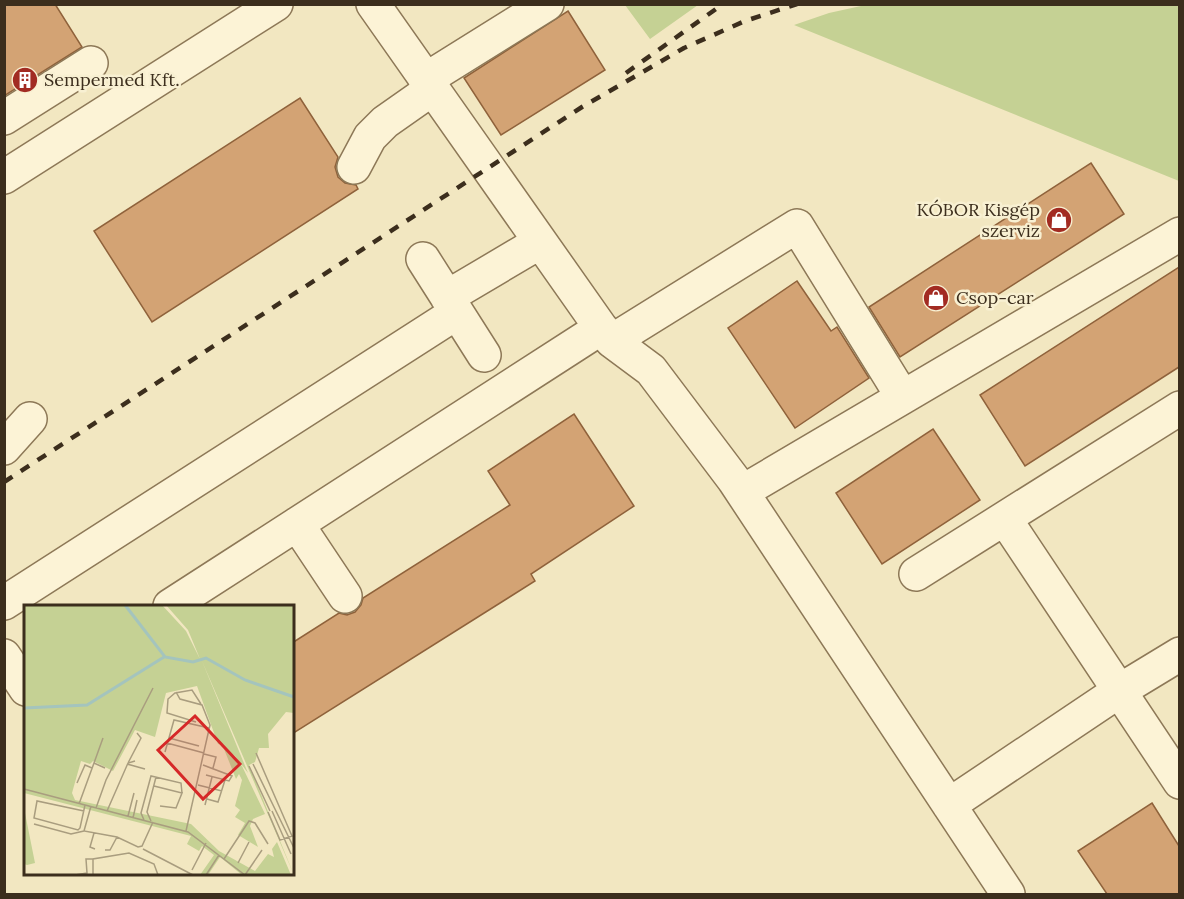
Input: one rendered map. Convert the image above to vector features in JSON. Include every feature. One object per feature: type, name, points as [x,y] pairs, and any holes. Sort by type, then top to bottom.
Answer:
[{"type":"lane","points":[[4,177],[276,4]]},
{"type":"lane","points":[[373,4],[607,334],[651,370],[742,492],[1008,894]]},
{"type":"lane","points":[[354,167],[370,137],[428,84],[547,4]]},
{"type":"lane","points":[[4,118],[91,63]]},
{"type":"lane","points":[[172,605],[297,524],[607,334],[797,226],[902,396]]},
{"type":"lane","points":[[742,492],[1179,234]]},
{"type":"lane","points":[[4,603],[452,305],[540,242]]},
{"type":"lane","points":[[423,259],[484,355]]},
{"type":"lane","points":[[916,574],[1179,408]]},
{"type":"lane","points":[[4,448],[30,418]]},
{"type":"lane","points":[[1005,519],[1179,782]]},
{"type":"lane","points":[[297,524],[345,596]]},
{"type":"lane","points":[[949,805],[1119,691],[1179,654]]},
{"type":"lane","points":[[4,656],[24,686]]},
{"type":"green space","points":[[870,4],[1179,5],[1179,181],[794,25],[829,13]]},
{"type":"green space","points":[[625,5],[698,5],[650,39]]},
{"type":"building","name":"Sempermed Kft.","points":[[4,4],[55,4],[82,47],[4,96]]},
{"type":"building","points":[[568,11],[605,70],[501,135],[464,78]]},
{"type":"building","points":[[300,98],[338,157],[335,167],[338,177],[345,183],[356,185],[358,189],[152,322],[94,231]]},
{"type":"building","points":[[1091,163],[1124,214],[900,357],[869,307]]},
{"type":"building","points":[[1179,267],[1179,367],[1025,466],[980,395]]},
{"type":"building","points":[[797,281],[831,331],[837,327],[869,378],[795,428],[728,328]]},
{"type":"building","points":[[574,414],[634,506],[531,574],[535,581],[294,733],[294,642],[339,613],[347,615],[355,612],[363,598],[510,505],[488,471]]},
{"type":"building","points":[[933,429],[980,500],[882,564],[836,493]]},
{"type":"building","points":[[1152,803],[1179,846],[1179,894],[1107,894],[1078,851]]},
{"type":"railway","points":[[626,73],[723,4]]},
{"type":"railway","points":[[4,482],[582,107],[684,48],[745,21],[797,4]]},
{"type":"place","name":"Sempermed Kft.","points":[[25,80]]},
{"type":"place","name":"KÓBOR Kisgép szerviz","points":[[1059,220]]},
{"type":"place","name":"Csop-car","points":[[936,298]]}]
